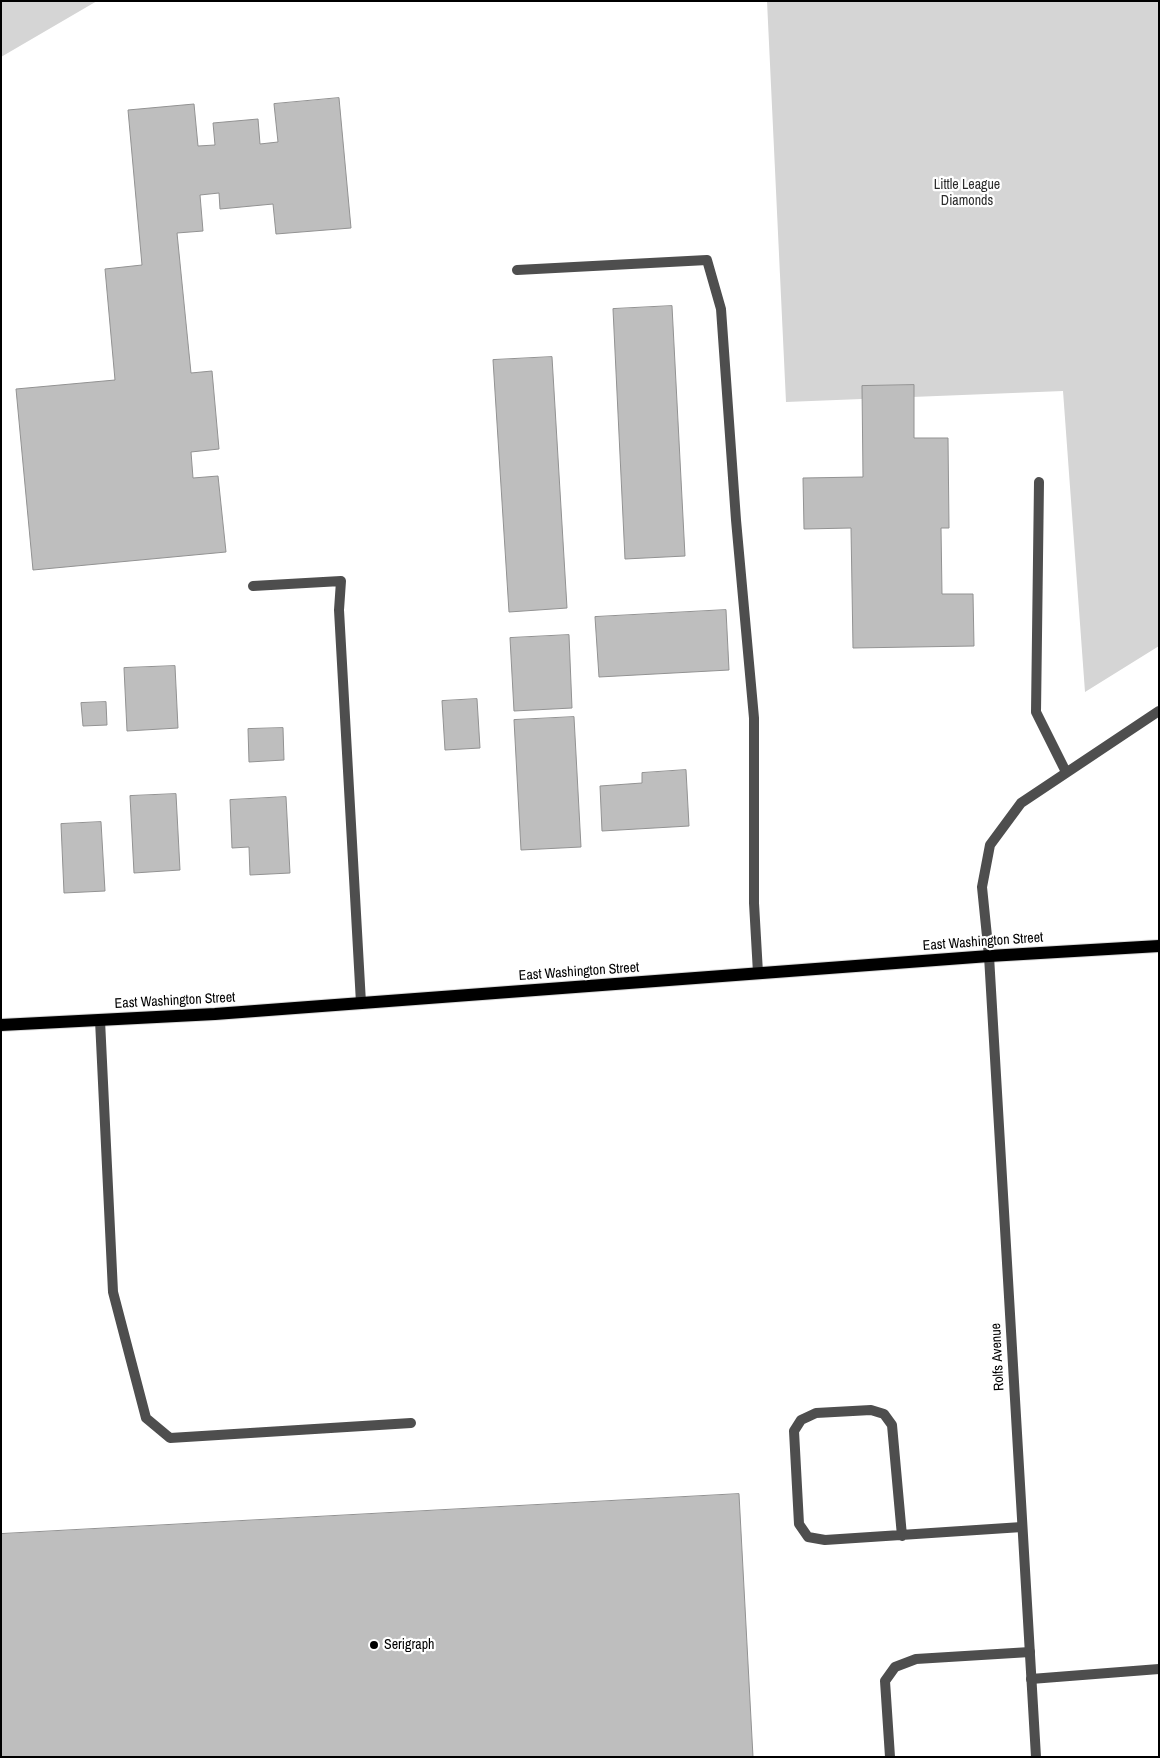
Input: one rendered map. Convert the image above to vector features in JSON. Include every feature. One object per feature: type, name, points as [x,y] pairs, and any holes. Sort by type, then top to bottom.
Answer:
[{"type":"main road","name":"East Washington Street","points":[[1,1025],[215,1014],[989,956],[1159,946]]},
{"type":"street","points":[[516,270],[706,260],[721,309],[736,520],[754,718],[754,903],[758,974]]},
{"type":"street","points":[[1039,482],[1036,712],[1066,772]]},
{"type":"street","points":[[253,586],[342,581],[339,610],[361,1003]]},
{"type":"street","name":"Rolfs Avenue","points":[[1036,1757],[989,956],[982,886],[990,845],[1021,803],[1159,711]]},
{"type":"street","points":[[100,1020],[114,1292],[146,1418],[170,1438],[410,1422]]},
{"type":"street","points":[[902,1536],[892,1425],[884,1414],[871,1410],[816,1413],[801,1420],[794,1431],[799,1524],[808,1537],[825,1540],[902,1536],[1022,1527]]},
{"type":"street","points":[[890,1757],[885,1681],[895,1667],[916,1659],[1030,1652]]},
{"type":"street","points":[[1031,1679],[1159,1669]]},
{"type":"green space","points":[[1,1],[97,1],[1,57]]},
{"type":"green space","name":"Little League Diamonds","points":[[767,1],[1159,1],[1159,646],[1085,692],[1063,391],[786,402]]},
{"type":"building","points":[[339,98],[351,228],[276,234],[273,204],[220,209],[219,193],[200,195],[203,231],[177,233],[191,373],[212,371],[219,449],[191,452],[193,478],[218,476],[226,552],[33,570],[16,389],[115,380],[105,269],[142,265],[128,110],[194,104],[198,146],[215,145],[213,123],[258,119],[260,144],[278,142],[274,104]]},
{"type":"building","points":[[672,306],[685,556],[625,559],[613,309]]},
{"type":"building","points":[[552,357],[567,608],[509,612],[493,360]]},
{"type":"building","points":[[914,385],[914,438],[948,438],[949,528],[941,528],[942,594],[973,594],[974,646],[853,648],[851,528],[804,529],[803,478],[863,477],[862,386]]},
{"type":"building","points":[[726,610],[729,670],[599,677],[595,617]]},
{"type":"building","points":[[569,635],[572,708],[514,711],[510,638]]},
{"type":"building","points":[[175,666],[178,728],[127,731],[124,668]]},
{"type":"building","points":[[477,699],[480,748],[445,750],[442,701]]},
{"type":"building","points":[[106,702],[107,725],[83,726],[81,703]]},
{"type":"building","points":[[574,717],[581,847],[521,850],[514,720]]},
{"type":"building","points":[[283,728],[284,760],[249,762],[248,729]]},
{"type":"building","points":[[686,770],[689,826],[602,831],[600,786],[642,783],[642,773]]},
{"type":"building","points":[[176,794],[180,870],[134,873],[130,796]]},
{"type":"building","points":[[286,797],[290,873],[250,875],[249,847],[232,848],[230,800]]},
{"type":"building","points":[[101,822],[105,891],[64,893],[61,824]]},
{"type":"building","name":"Serigraph","points":[[739,1494],[753,1757],[1,1757],[1,1534]]},
{"type":"place","name":"Serigraph","points":[[374,1645]]}]
